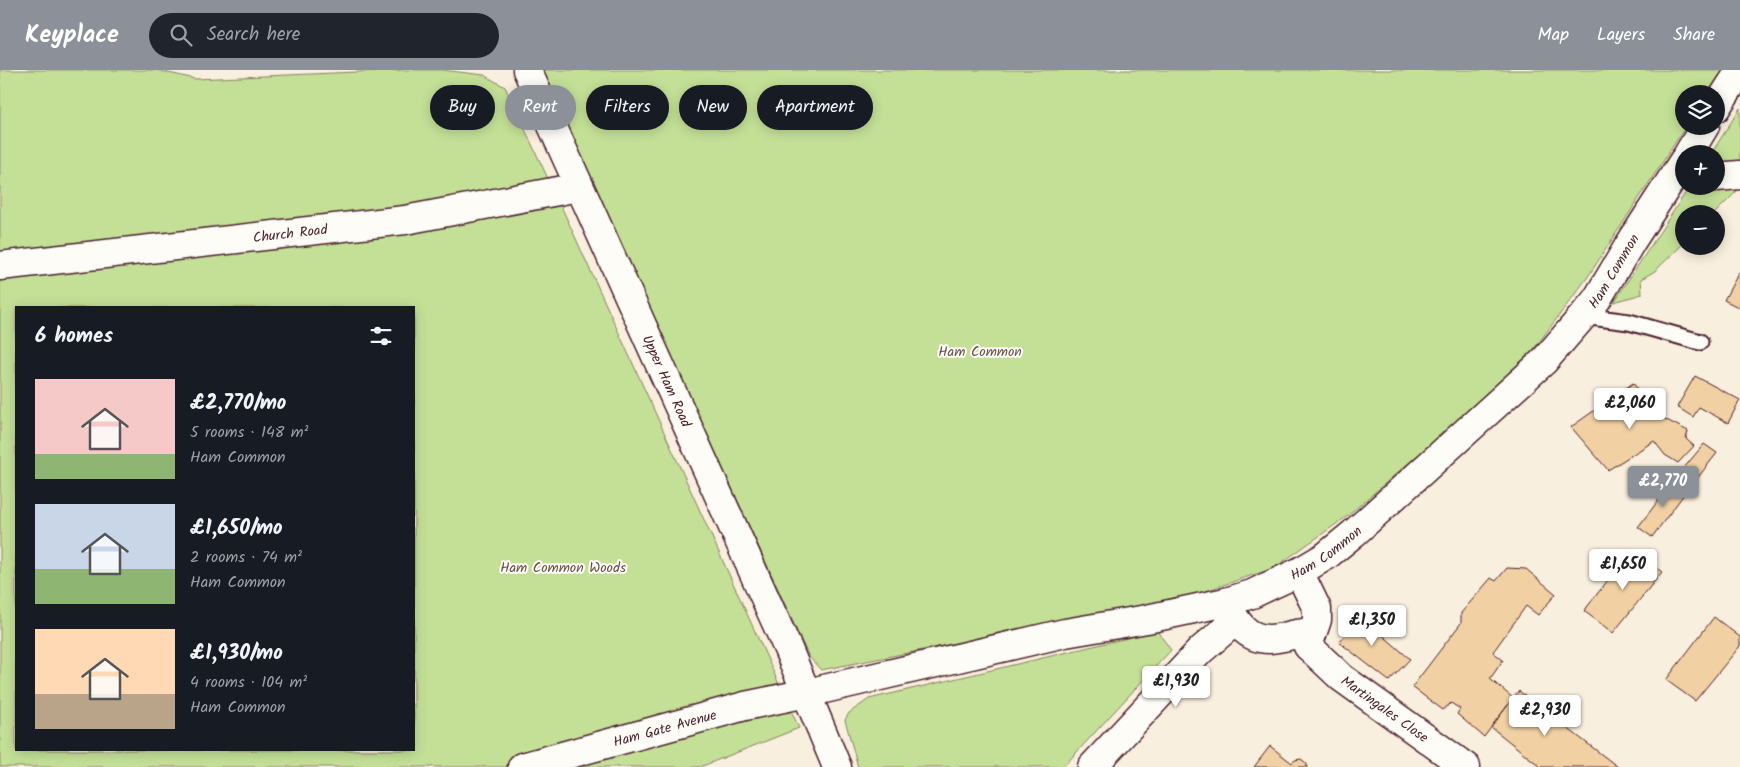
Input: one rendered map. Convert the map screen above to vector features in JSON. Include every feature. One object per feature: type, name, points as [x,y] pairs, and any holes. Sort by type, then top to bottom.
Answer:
[{"type":"street","name":"Upper Ham Road","points":[[527,70],[807,693],[837,767]]},
{"type":"street","points":[[1725,94],[1740,71]]},
{"type":"street","points":[[1725,176],[1740,175]]},
{"type":"street","name":"Ham Common","points":[[1092,767],[1200,651],[1231,612],[1252,594],[1299,572],[1326,556],[1361,527],[1544,361],[1597,299],[1630,242],[1675,179]]},
{"type":"street","name":"Church Road","points":[[0,266],[405,220],[579,187]]},
{"type":"street","points":[[1299,572],[1317,609],[1317,620],[1308,646]]},
{"type":"street","name":"Ham Common","points":[[807,693],[1065,633],[1147,619],[1231,612]]},
{"type":"street","name":"Martingales Close","points":[[1231,612],[1244,630],[1255,637],[1269,639],[1304,633],[1308,646],[1342,678],[1466,767]]},
{"type":"street","name":"Ham Gate Avenue","points":[[522,767],[740,708],[807,693]]},
{"type":"lane","points":[[1583,316],[1628,322],[1700,342]]},
{"type":"green space","name":"Ham Common Woods","points":[[0,70],[156,70],[195,79],[442,70],[484,75],[505,87],[505,130],[525,130],[799,728],[700,767],[0,767]]},
{"type":"green space","name":"Ham Common","points":[[541,70],[1723,70],[1713,85],[1675,85],[1675,135],[1680,135],[1587,278],[1533,350],[1447,430],[1346,517],[1274,568],[1181,599],[821,670],[809,657],[568,130],[576,130],[576,85],[548,85]]},
{"type":"green space","points":[[1740,108],[1740,188],[1723,205],[1678,205],[1684,195],[1725,195],[1725,145],[1717,145],[1723,135],[1725,135],[1725,132]]},
{"type":"green space","points":[[1675,209],[1675,252],[1655,271],[1641,279],[1642,294],[1614,302]]},
{"type":"green space","points":[[1157,631],[1171,650],[1063,767],[858,767],[845,720],[849,713],[869,699]]},
{"type":"building","points":[[1740,273],[1740,308],[1724,300]]},
{"type":"building","points":[[1695,376],[1740,400],[1728,423],[1699,407],[1693,417],[1677,407]]},
{"type":"building","points":[[1633,383],[1655,414],[1688,431],[1686,439],[1694,446],[1678,463],[1665,455],[1654,441],[1608,470],[1571,427]]},
{"type":"building","points":[[1704,444],[1717,453],[1692,485],[1678,475]]},
{"type":"building","points":[[1675,479],[1688,489],[1652,537],[1638,527]]},
{"type":"building","points":[[1632,549],[1662,572],[1613,633],[1584,611]]},
{"type":"building","points":[[1507,568],[1526,569],[1556,594],[1538,615],[1526,606],[1493,652],[1503,660],[1490,679],[1513,698],[1484,737],[1457,714],[1460,709],[1451,703],[1443,710],[1412,687],[1461,623],[1461,613],[1491,578],[1496,581]]},
{"type":"building","points":[[1356,612],[1410,659],[1389,681],[1339,642],[1345,635],[1339,629]]},
{"type":"building","points":[[1714,617],[1740,637],[1740,646],[1695,701],[1666,680]]},
{"type":"building","points":[[1519,691],[1618,767],[1541,767],[1491,727]]},
{"type":"building","points":[[1270,746],[1292,763],[1295,760],[1301,759],[1308,767],[1254,767]]}]
